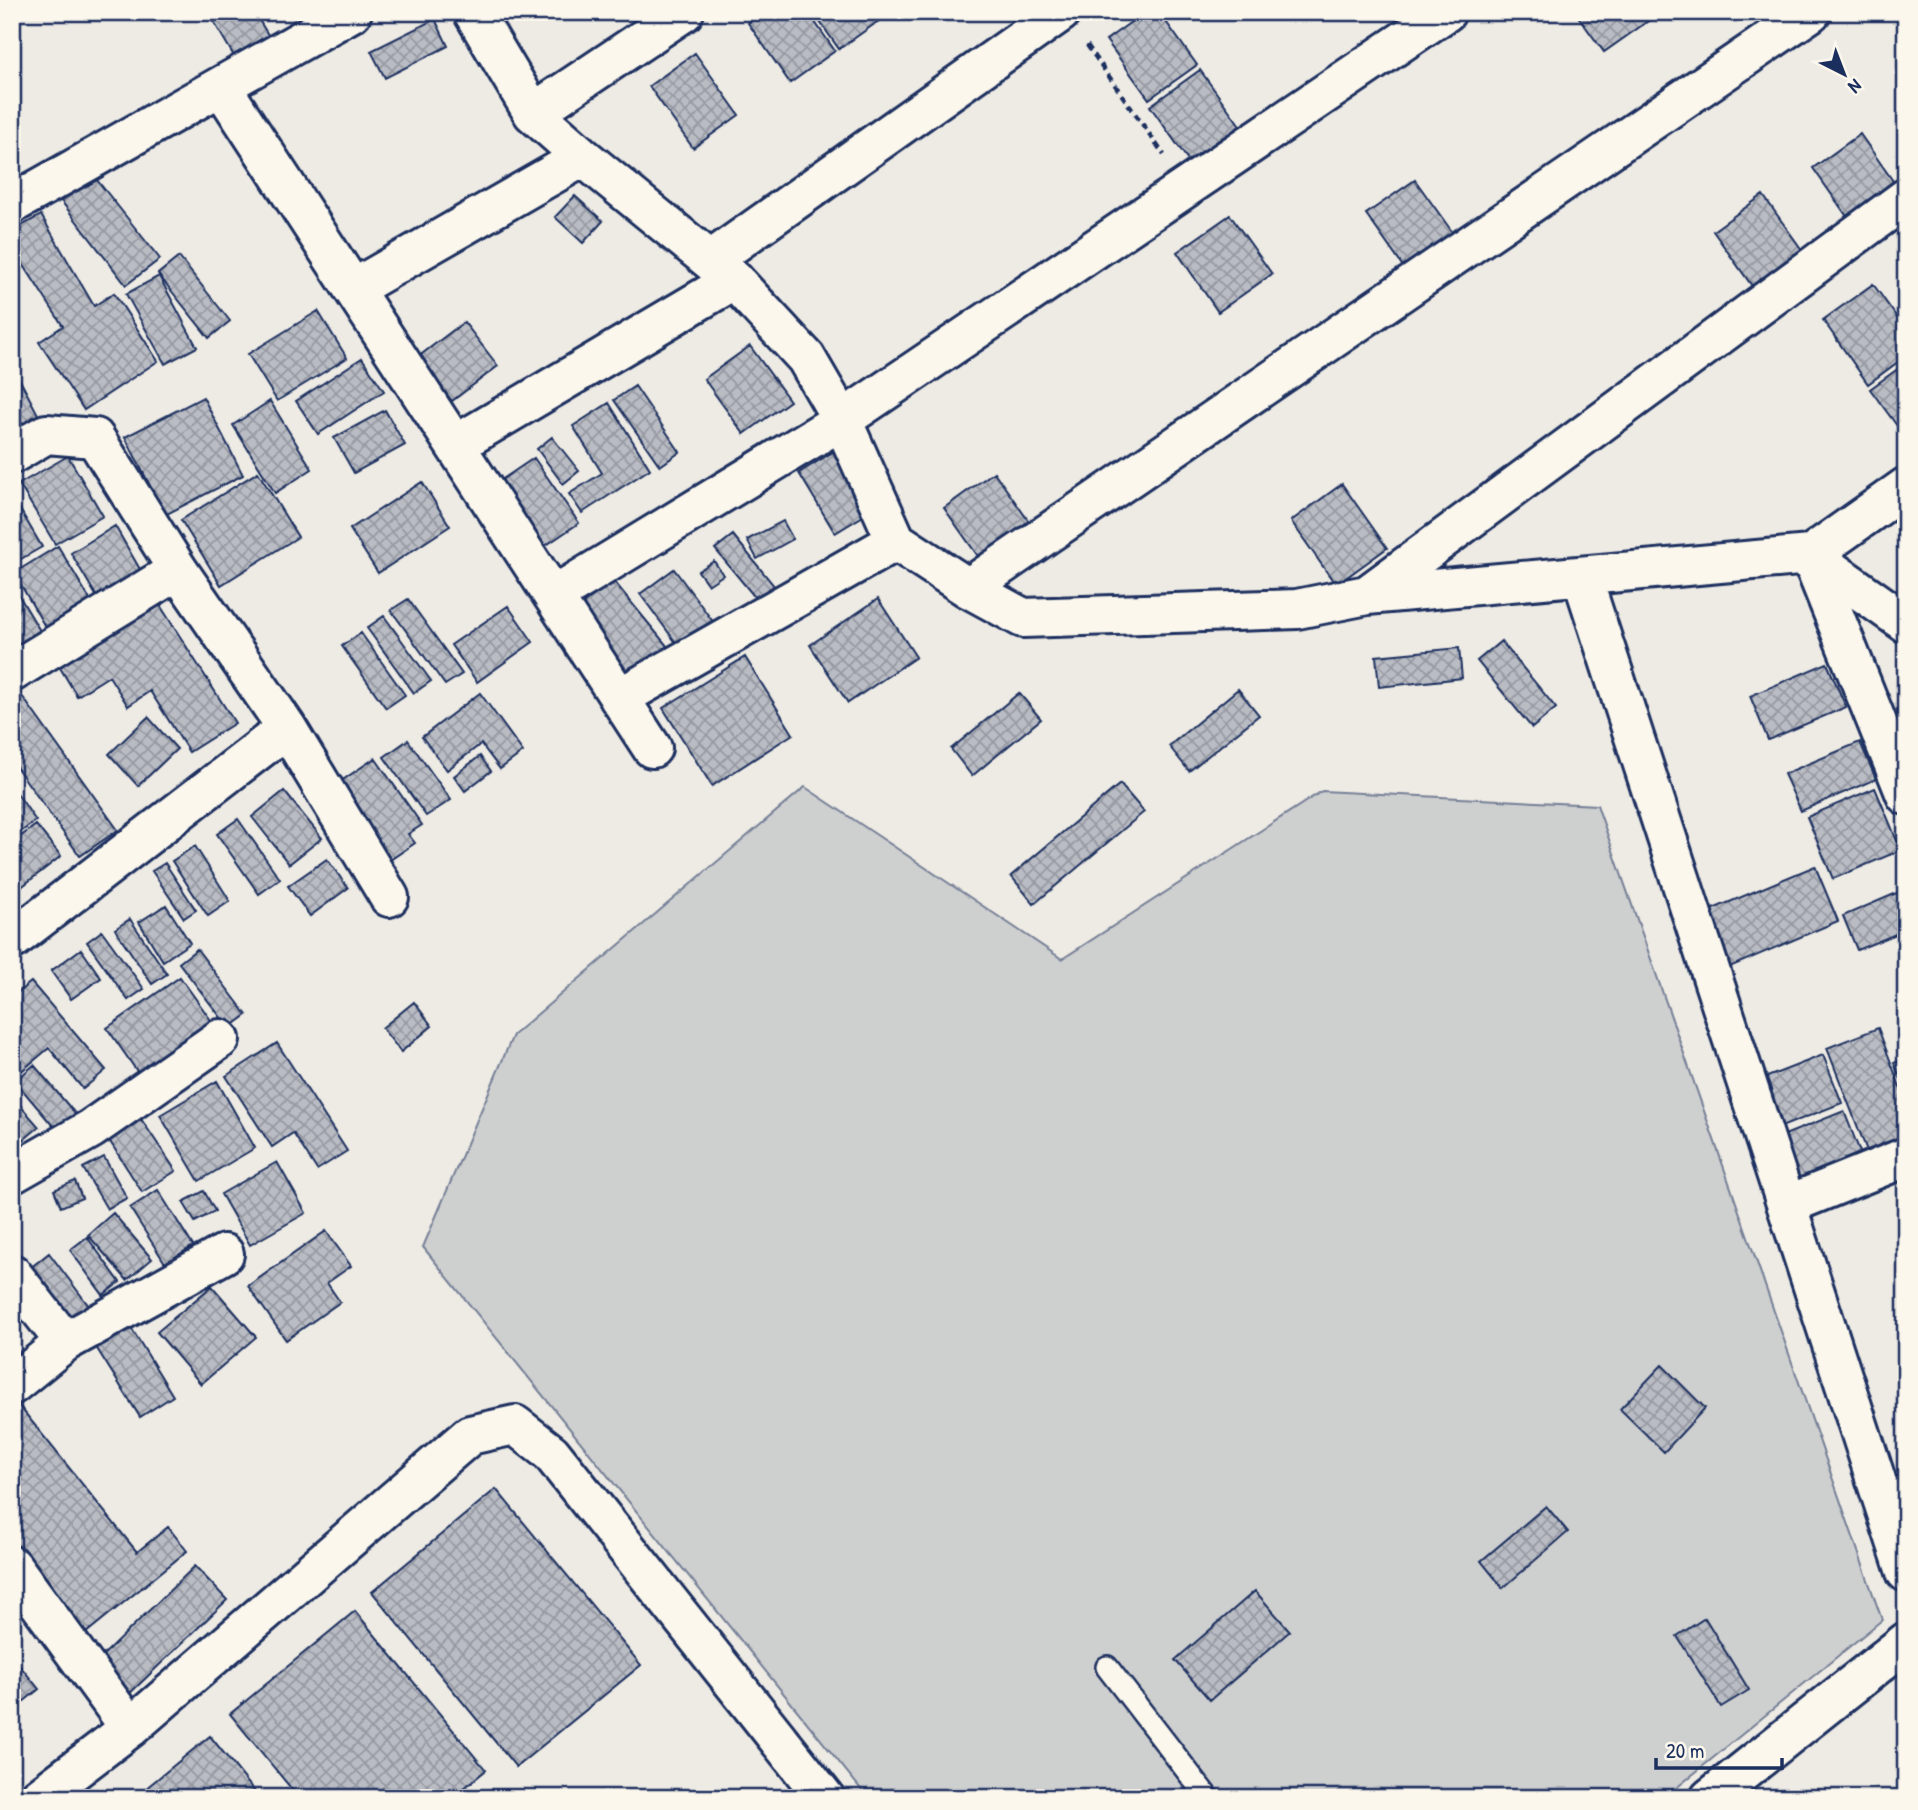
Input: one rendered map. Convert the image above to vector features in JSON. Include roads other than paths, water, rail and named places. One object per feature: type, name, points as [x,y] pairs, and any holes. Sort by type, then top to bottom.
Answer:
[{"type":"street","points":[[12,204],[352,12]]},
{"type":"street","points":[[472,12],[533,113],[722,270],[806,358],[842,420],[896,541],[968,588],[1023,618],[1297,609],[1367,596],[1810,555],[1906,487]]},
{"type":"street","points":[[533,113],[684,12]]},
{"type":"street","points":[[553,596],[842,420],[1446,12]]},
{"type":"street","points":[[968,588],[1811,12]]},
{"type":"street","points":[[455,445],[722,270],[1070,23]]},
{"type":"street","points":[[221,86],[652,748]]},
{"type":"street","points":[[353,289],[583,157]]},
{"type":"street","points":[[1367,596],[1906,198]]},
{"type":"street","points":[[12,454],[46,434],[95,438],[178,570],[287,729],[389,897]]},
{"type":"street","points":[[619,698],[896,541]]},
{"type":"street","points":[[1810,555],[1906,623]]},
{"type":"street","points":[[1810,555],[1906,795]]},
{"type":"street","points":[[12,672],[178,570]]},
{"type":"street","points":[[1582,578],[1906,1572]]},
{"type":"street","points":[[12,940],[287,729]]},
{"type":"street","points":[[12,1174],[92,1129],[220,1038]]},
{"type":"street","points":[[1787,1205],[1906,1157]]},
{"type":"street","points":[[12,1385],[65,1342],[225,1254]]},
{"type":"street","points":[[12,1274],[65,1342]]},
{"type":"street","points":[[38,1798],[130,1728],[470,1435],[515,1425],[551,1453],[825,1798]]},
{"type":"street","points":[[12,1566],[130,1728]]},
{"type":"street","points":[[1710,1798],[1906,1642]]},
{"type":"lane","points":[[1107,1667],[1208,1798]]}]
